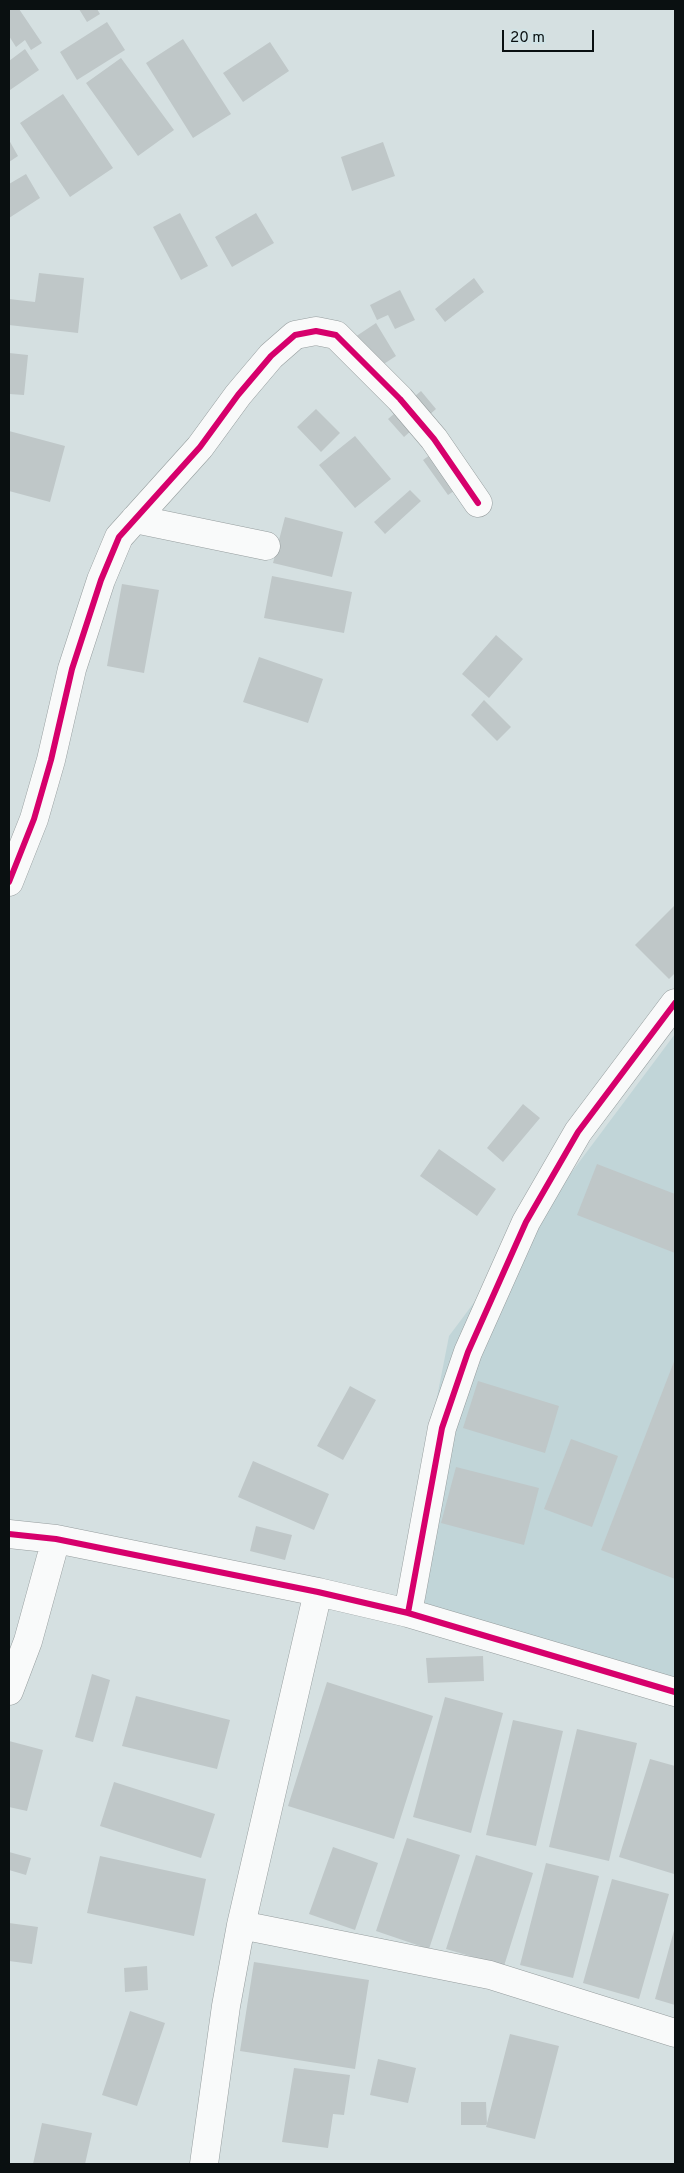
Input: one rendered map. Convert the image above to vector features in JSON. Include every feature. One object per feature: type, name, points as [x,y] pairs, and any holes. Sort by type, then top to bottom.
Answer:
[{"type":"street","points":[[9,882],[34,820],[51,760],[72,669],[101,580],[119,537],[200,447],[238,395],[271,356],[295,336],[316,331],[336,335],[400,399],[434,439],[478,502]]},
{"type":"street","points":[[135,518],[266,546]]},
{"type":"street","points":[[408,1613],[442,1428],[468,1352],[526,1222],[578,1132],[675,1003]]},
{"type":"street","points":[[9,1534],[56,1540],[318,1592],[408,1613],[675,1692]]},
{"type":"street","points":[[9,1691],[28,1641],[56,1540]]},
{"type":"street","points":[[204,2164],[226,2006],[241,1925],[318,1592]]},
{"type":"street","points":[[241,1925],[490,1975],[675,2033]]},
{"type":"shaded area","points":[[675,1034],[675,1687],[396,1606],[449,1336]]},
{"type":"building","points":[[9,9],[19,9],[42,43],[31,50],[25,40],[16,47],[9,36]]},
{"type":"building","points":[[79,9],[97,9],[100,14],[87,22]]},
{"type":"building","points":[[107,22],[125,50],[77,80],[60,52]]},
{"type":"building","points":[[183,39],[231,114],[193,138],[146,63]]},
{"type":"building","points":[[270,42],[289,71],[243,102],[223,73]]},
{"type":"building","points":[[25,49],[39,70],[10,90],[9,61]]},
{"type":"building","points":[[121,58],[174,130],[138,156],[86,83]]},
{"type":"building","points":[[63,94],[113,168],[70,197],[20,123]]},
{"type":"building","points":[[9,140],[18,156],[9,162]]},
{"type":"building","points":[[383,142],[395,176],[352,191],[341,157]]},
{"type":"building","points":[[26,174],[40,198],[9,218],[9,184]]},
{"type":"building","points":[[180,213],[208,266],[181,280],[153,227]]},
{"type":"building","points":[[256,213],[274,243],[232,267],[215,237]]},
{"type":"building","points":[[39,273],[84,278],[78,333],[9,325],[9,299],[35,302]]},
{"type":"building","points":[[474,278],[484,292],[445,322],[435,309]]},
{"type":"building","points":[[400,290],[415,320],[395,329],[388,315],[377,320],[370,305]]},
{"type":"building","points":[[376,323],[396,356],[376,369],[355,337]]},
{"type":"building","points":[[9,353],[28,355],[24,395],[9,394]]},
{"type":"building","points":[[421,391],[436,409],[404,437],[388,419]]},
{"type":"building","points":[[316,409],[340,433],[321,452],[297,427]]},
{"type":"building","points":[[9,431],[65,446],[50,502],[9,491]]},
{"type":"building","points":[[355,436],[391,479],[355,508],[319,465]]},
{"type":"building","points":[[450,441],[475,477],[448,495],[423,460]]},
{"type":"building","points":[[410,490],[421,501],[385,534],[374,522]]},
{"type":"building","points":[[285,517],[343,532],[332,577],[273,563]]},
{"type":"building","points":[[272,576],[352,592],[344,633],[264,618]]},
{"type":"building","points":[[122,584],[159,590],[144,673],[107,666]]},
{"type":"building","points":[[496,635],[523,659],[489,698],[462,674]]},
{"type":"building","points":[[259,657],[323,679],[308,723],[243,702]]},
{"type":"building","points":[[484,700],[511,727],[497,741],[471,715]]},
{"type":"building","points":[[675,905],[675,973],[669,979],[635,945]]},
{"type":"building","points":[[523,1104],[540,1118],[503,1162],[487,1148]]},
{"type":"building","points":[[439,1149],[496,1189],[477,1216],[420,1176]]},
{"type":"building","points":[[597,1164],[675,1194],[675,1253],[577,1215]]},
{"type":"building","points":[[675,1359],[675,1579],[601,1550]]},
{"type":"building","points":[[478,1381],[559,1406],[545,1453],[463,1428]]},
{"type":"building","points":[[350,1386],[376,1400],[343,1460],[317,1446]]},
{"type":"building","points":[[571,1439],[618,1456],[592,1527],[544,1509]]},
{"type":"building","points":[[253,1461],[329,1494],[314,1530],[238,1497]]},
{"type":"building","points":[[456,1467],[539,1488],[524,1545],[441,1523]]},
{"type":"building","points":[[256,1526],[292,1535],[285,1560],[250,1551]]},
{"type":"building","points":[[483,1656],[484,1681],[428,1683],[426,1658]]},
{"type":"building","points":[[92,1674],[110,1680],[93,1742],[75,1737]]},
{"type":"building","points":[[327,1682],[433,1716],[394,1839],[288,1806]]},
{"type":"building","points":[[136,1696],[230,1720],[217,1769],[122,1746]]},
{"type":"building","points":[[445,1697],[503,1713],[471,1833],[413,1817]]},
{"type":"building","points":[[513,1720],[563,1731],[536,1846],[486,1835]]},
{"type":"building","points":[[577,1729],[637,1743],[609,1861],[549,1847]]},
{"type":"building","points":[[9,1741],[43,1750],[27,1811],[9,1807]]},
{"type":"building","points":[[650,1759],[675,1766],[674,1874],[619,1857]]},
{"type":"building","points":[[114,1782],[215,1814],[201,1858],[100,1826]]},
{"type":"building","points":[[407,1838],[460,1855],[429,1949],[376,1931]]},
{"type":"building","points":[[333,1847],[378,1863],[355,1930],[309,1914]]},
{"type":"building","points":[[9,1852],[31,1858],[26,1875],[9,1870]]},
{"type":"building","points":[[476,1855],[533,1873],[504,1966],[446,1949]]},
{"type":"building","points":[[100,1856],[206,1879],[194,1936],[87,1913]]},
{"type":"building","points":[[546,1863],[599,1876],[573,1978],[520,1965]]},
{"type":"building","points":[[612,1879],[669,1894],[639,1999],[583,1983]]},
{"type":"building","points":[[9,1923],[38,1927],[32,1964],[9,1961]]},
{"type":"building","points":[[675,1927],[675,2005],[655,1999]]},
{"type":"building","points":[[254,1962],[369,1980],[355,2069],[240,2051]]},
{"type":"building","points":[[147,1966],[148,1990],[125,1992],[124,1968]]},
{"type":"building","points":[[130,2011],[165,2023],[137,2106],[102,2095]]},
{"type":"building","points":[[510,2034],[559,2046],[535,2139],[486,2127]]},
{"type":"building","points":[[378,2059],[416,2068],[408,2103],[370,2095]]},
{"type":"building","points":[[294,2068],[350,2075],[344,2115],[333,2114],[328,2148],[282,2142]]},
{"type":"building","points":[[461,2102],[486,2102],[487,2125],[461,2125]]},
{"type":"building","points":[[42,2123],[92,2133],[85,2164],[33,2164]]},
{"type":"cycle path","points":[[9,882],[34,819],[51,760],[72,669],[101,580],[119,537],[200,447],[238,395],[271,356],[295,335],[316,331],[336,335],[400,399],[434,439],[478,503]]},
{"type":"cycle path","points":[[408,1613],[442,1428],[468,1352],[526,1222],[578,1132],[675,1003]]},
{"type":"cycle path","points":[[9,1534],[56,1539],[318,1592],[408,1613],[675,1692]]}]
